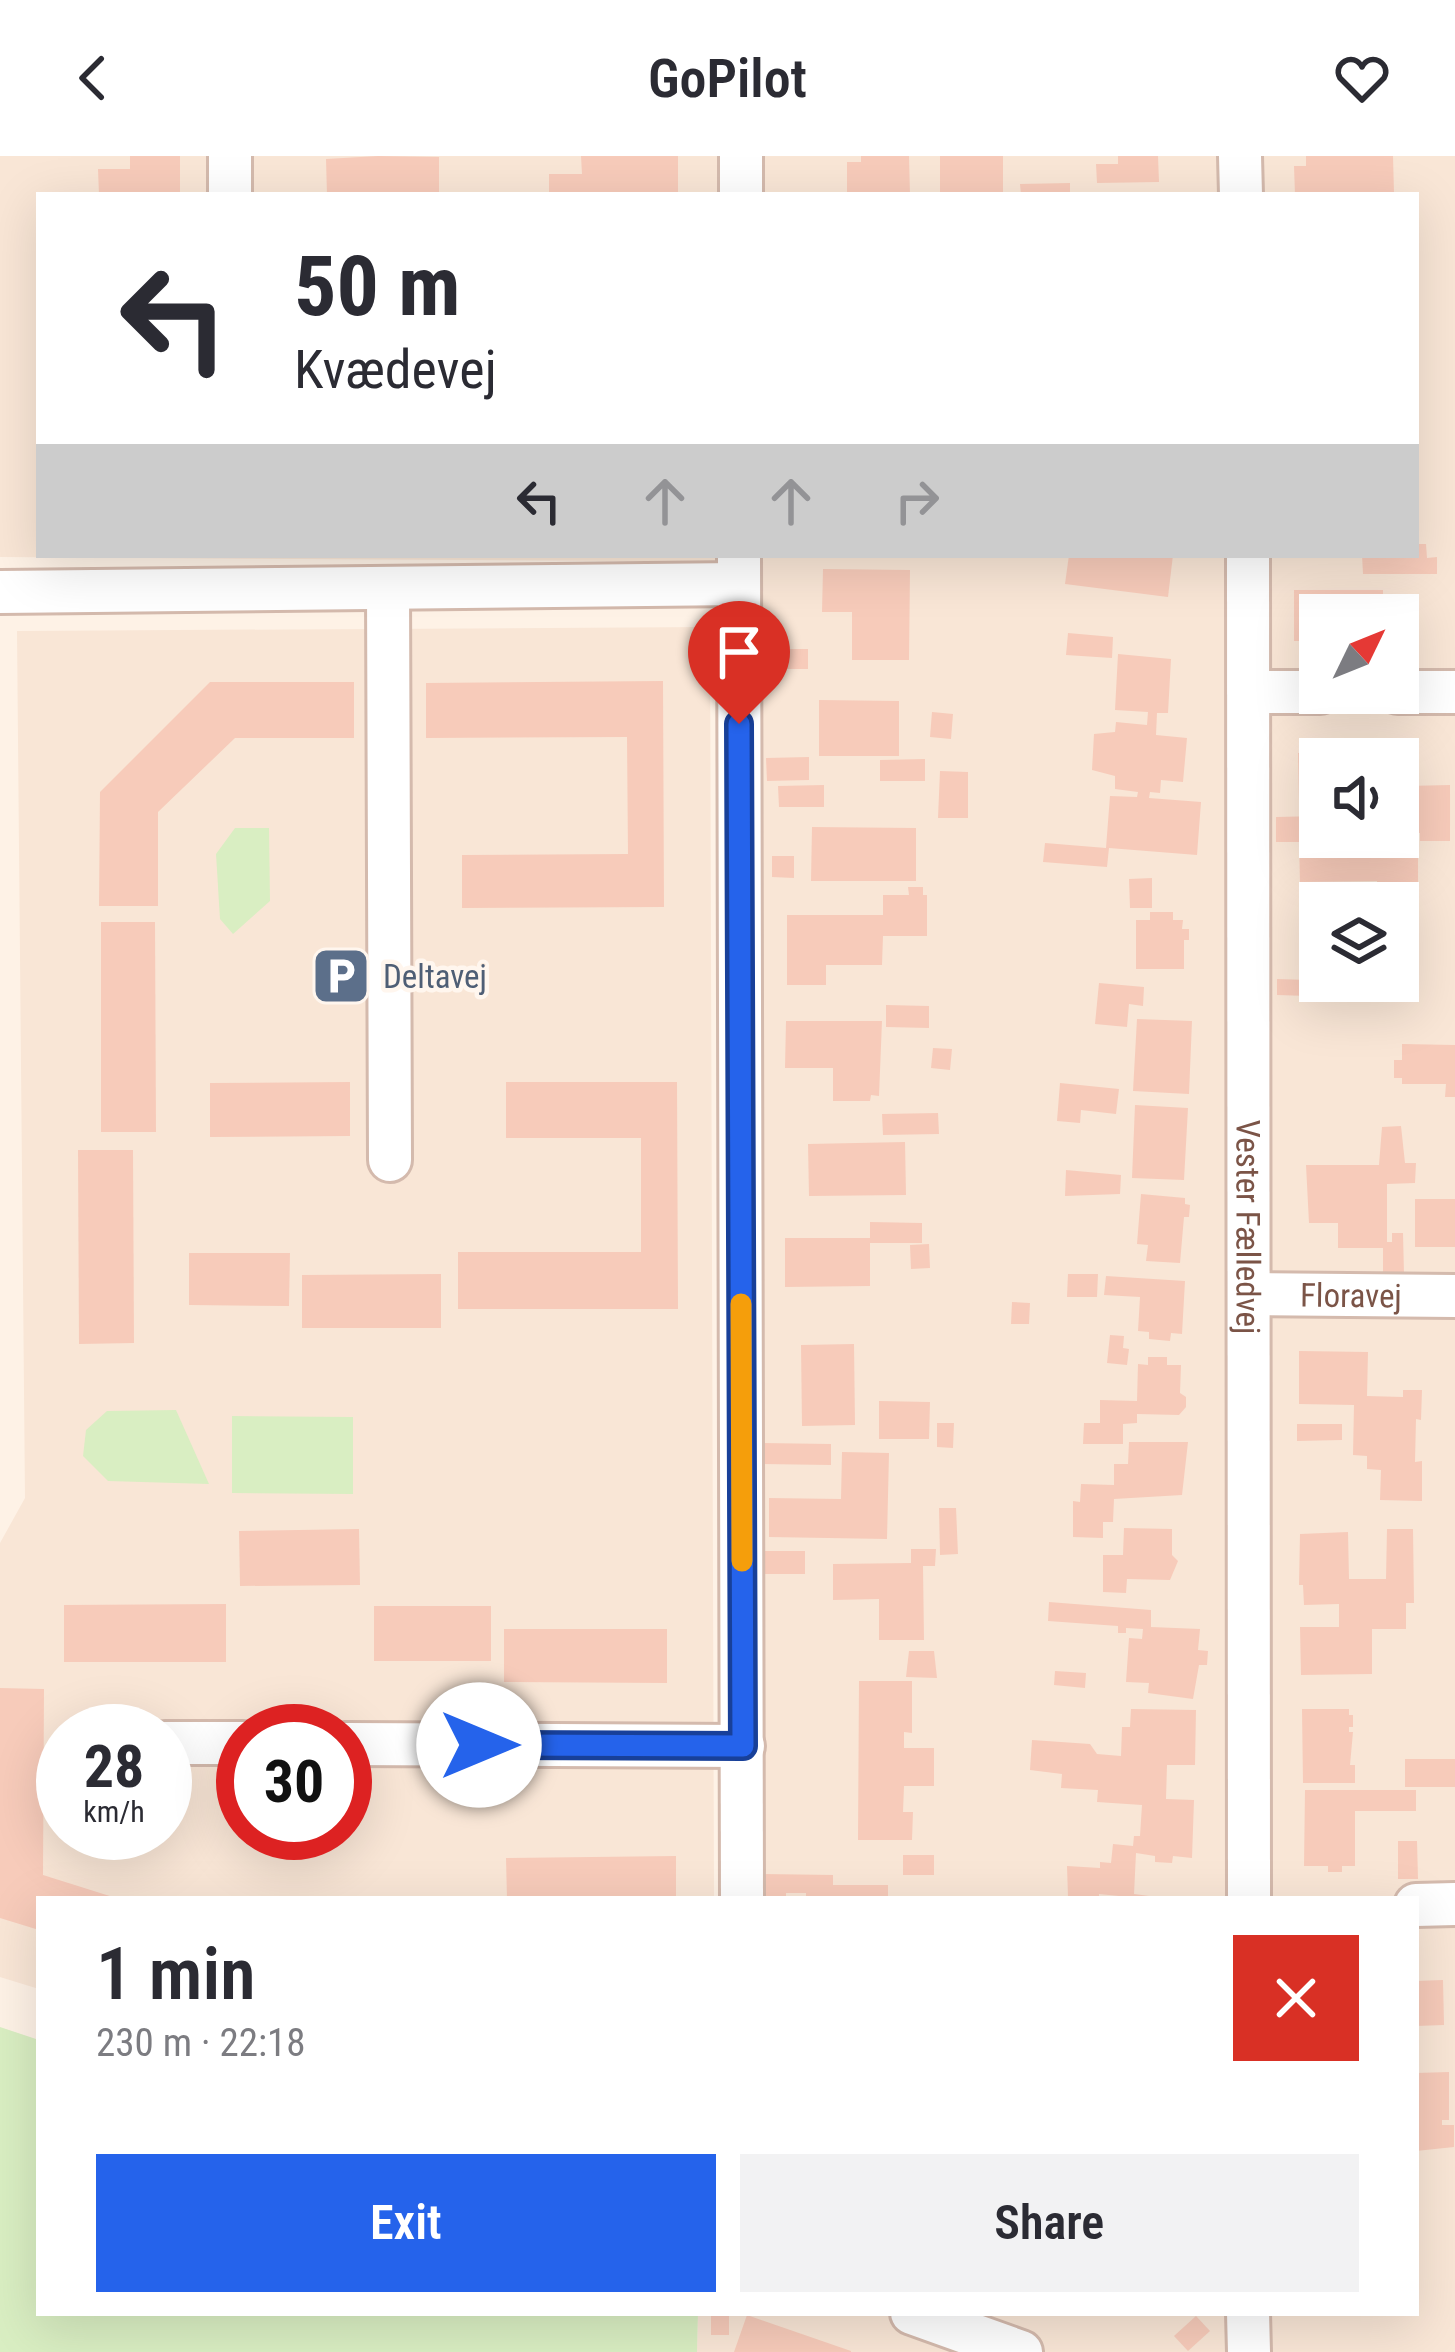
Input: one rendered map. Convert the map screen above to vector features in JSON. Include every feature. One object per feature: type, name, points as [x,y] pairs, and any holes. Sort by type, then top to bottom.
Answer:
[{"type":"street","points":[[230,156],[230,192]]},
{"type":"street","points":[[741,156],[741,192]]},
{"type":"street","points":[[1240,156],[1241,192]]},
{"type":"street","name":"Vester Fælledvej","points":[[1247,558],[1249,1896]]},
{"type":"street","points":[[0,592],[229,572],[388,588],[739,570],[742,1896]]},
{"type":"street","points":[[388,588],[390,1160]]},
{"type":"street","points":[[1250,692],[1299,692]]},
{"type":"street","points":[[1419,692],[1455,692]]},
{"type":"street","name":"Floravej","points":[[1249,1294],[1455,1296]]},
{"type":"street","points":[[372,1744],[743,1746]]},
{"type":"street","points":[[1419,1905],[1455,1904]]},
{"type":"street","points":[[921,2316],[1021,2352]]},
{"type":"street","points":[[1248,2316],[1249,2352]]},
{"type":"shaded area","points":[[0,156],[1455,156],[1455,2352],[697,2352],[698,2316],[1419,2316],[1419,1896],[759,1896],[757,562],[151,558],[1419,558],[1419,192],[36,192],[36,557],[0,557]]},
{"type":"shaded area","points":[[710,627],[714,1896],[36,1896],[36,1988],[0,1977],[0,1543],[25,1498],[17,631]]},
{"type":"green space","points":[[235,828],[269,828],[270,901],[233,934],[220,919],[216,854]]},
{"type":"green space","points":[[176,1410],[209,1484],[108,1481],[83,1456],[86,1430],[107,1411]]},
{"type":"green space","points":[[232,1416],[353,1417],[353,1494],[232,1493]]},
{"type":"green space","points":[[0,2027],[36,2039],[36,2316],[698,2316],[697,2352],[0,2352]]},
{"type":"building","points":[[130,156],[180,156],[180,192],[99,192],[98,169],[130,169]]},
{"type":"building","points":[[581,156],[678,156],[678,192],[549,192],[549,174],[582,174]]},
{"type":"building","points":[[861,156],[909,156],[910,192],[847,192],[847,162],[861,162]]},
{"type":"building","points":[[940,156],[1003,156],[1003,192],[940,192]]},
{"type":"building","points":[[1118,156],[1158,156],[1159,182],[1097,183],[1096,164],[1118,164]]},
{"type":"building","points":[[1306,156],[1393,156],[1394,192],[1295,192],[1294,166],[1306,166]]},
{"type":"building","points":[[439,157],[439,192],[327,192],[326,159]]},
{"type":"building","points":[[1070,183],[1070,192],[1021,192],[1020,184]]},
{"type":"building","points":[[1419,544],[1426,544],[1427,558],[1437,557],[1437,574],[1363,574],[1362,558],[1419,558]]},
{"type":"building","points":[[1069,558],[1173,558],[1168,597],[1065,584]]},
{"type":"building","points":[[823,569],[910,570],[909,660],[852,660],[852,612],[822,612]]},
{"type":"building","points":[[1294,590],[1383,590],[1383,594],[1299,594],[1299,641],[1294,641]]},
{"type":"building","points":[[1068,633],[1113,637],[1112,658],[1066,655]]},
{"type":"building","points":[[775,649],[808,649],[808,669],[775,669]]},
{"type":"building","points":[[1118,654],[1171,659],[1168,713],[1157,713],[1156,735],[1187,738],[1183,782],[1161,780],[1160,793],[1150,792],[1149,798],[1201,802],[1197,855],[1109,848],[1107,867],[1043,862],[1045,843],[1106,848],[1110,796],[1137,797],[1138,792],[1115,789],[1115,776],[1092,770],[1094,734],[1115,732],[1116,722],[1147,725],[1148,712],[1115,710]]},
{"type":"building","points":[[663,681],[664,907],[462,908],[462,855],[628,854],[627,737],[426,738],[426,683]]},
{"type":"building","points":[[210,682],[354,682],[354,738],[235,738],[158,812],[158,906],[99,906],[100,792]]},
{"type":"building","points":[[819,700],[899,701],[899,756],[819,756]]},
{"type":"building","points":[[932,712],[953,714],[951,739],[930,737]]},
{"type":"building","points":[[809,757],[809,780],[767,781],[766,758]]},
{"type":"building","points":[[925,759],[925,781],[880,781],[880,760]]},
{"type":"building","points":[[940,771],[968,772],[968,818],[938,818]]},
{"type":"building","points":[[824,785],[824,807],[779,807],[778,786]]},
{"type":"building","points":[[1450,785],[1450,841],[1420,841],[1419,786]]},
{"type":"building","points":[[1299,816],[1299,842],[1276,842],[1276,817]]},
{"type":"building","points":[[812,827],[916,828],[916,881],[811,881]]},
{"type":"building","points":[[772,856],[794,856],[794,878],[772,877]]},
{"type":"building","points":[[1299,858],[1418,858],[1418,882],[1300,882]]},
{"type":"building","points":[[1152,878],[1152,908],[1130,908],[1129,879]]},
{"type":"building","points":[[908,887],[923,887],[927,895],[927,936],[883,936],[882,965],[826,965],[826,985],[787,985],[787,915],[883,915],[883,895],[909,895]]},
{"type":"building","points":[[1150,912],[1173,912],[1173,920],[1183,920],[1182,929],[1189,929],[1184,969],[1136,969],[1136,920],[1150,920]]},
{"type":"building","points":[[101,922],[155,922],[156,1132],[101,1132]]},
{"type":"building","points":[[1277,979],[1299,980],[1299,996],[1277,995]]},
{"type":"building","points":[[1099,983],[1144,987],[1143,1006],[1129,1004],[1127,1027],[1095,1024]]},
{"type":"building","points":[[886,1005],[929,1006],[929,1028],[886,1027]]},
{"type":"building","points":[[1137,1019],[1192,1021],[1189,1094],[1133,1091]]},
{"type":"building","points":[[786,1021],[882,1021],[879,1096],[871,1095],[870,1101],[833,1101],[833,1068],[785,1068]]},
{"type":"building","points":[[1402,1044],[1455,1045],[1455,1097],[1445,1097],[1446,1084],[1402,1084],[1402,1078],[1394,1078],[1394,1060],[1402,1060]]},
{"type":"building","points":[[933,1048],[952,1049],[950,1070],[931,1068]]},
{"type":"building","points":[[350,1082],[350,1136],[210,1137],[210,1083]]},
{"type":"building","points":[[506,1082],[677,1082],[678,1309],[458,1309],[458,1252],[641,1252],[641,1138],[506,1138]]},
{"type":"building","points":[[1060,1083],[1119,1089],[1116,1114],[1081,1110],[1080,1123],[1057,1121]]},
{"type":"building","points":[[1135,1105],[1188,1108],[1184,1180],[1132,1178]]},
{"type":"building","points":[[938,1113],[939,1134],[883,1135],[882,1114]]},
{"type":"building","points":[[1401,1126],[1405,1163],[1416,1163],[1415,1183],[1387,1184],[1387,1242],[1392,1242],[1392,1233],[1403,1233],[1404,1274],[1383,1274],[1383,1248],[1338,1248],[1338,1223],[1309,1223],[1306,1165],[1379,1165],[1382,1127]]},
{"type":"building","points":[[905,1142],[906,1195],[809,1196],[808,1144]]},
{"type":"building","points":[[78,1150],[133,1150],[134,1343],[79,1344]]},
{"type":"building","points":[[1066,1170],[1121,1175],[1120,1194],[1065,1196]]},
{"type":"building","points":[[1141,1194],[1185,1198],[1190,1205],[1189,1217],[1184,1217],[1180,1263],[1146,1261],[1148,1245],[1137,1244]]},
{"type":"building","points":[[1415,1199],[1455,1199],[1455,1247],[1415,1247]]},
{"type":"building","points":[[870,1222],[922,1223],[922,1243],[870,1243],[870,1286],[785,1287],[785,1238],[870,1238]]},
{"type":"building","points":[[929,1244],[930,1268],[911,1269],[910,1245]]},
{"type":"building","points":[[189,1253],[290,1253],[289,1306],[189,1305]]},
{"type":"building","points":[[441,1274],[441,1328],[302,1328],[302,1275]]},
{"type":"building","points":[[1068,1274],[1098,1274],[1097,1297],[1067,1297]]},
{"type":"building","points":[[1106,1276],[1185,1281],[1182,1334],[1171,1333],[1170,1341],[1149,1339],[1149,1332],[1138,1331],[1140,1297],[1104,1295]]},
{"type":"building","points":[[1012,1302],[1030,1303],[1029,1324],[1011,1324]]},
{"type":"building","points":[[1110,1335],[1124,1336],[1123,1348],[1129,1349],[1127,1365],[1107,1363]]},
{"type":"building","points":[[854,1344],[855,1425],[802,1426],[801,1345]]},
{"type":"building","points":[[1299,1351],[1368,1352],[1367,1396],[1403,1397],[1403,1390],[1422,1390],[1415,1462],[1422,1461],[1422,1501],[1380,1500],[1381,1470],[1367,1469],[1367,1456],[1353,1455],[1354,1405],[1299,1404]]},
{"type":"building","points":[[1148,1357],[1167,1357],[1167,1365],[1181,1365],[1180,1393],[1186,1397],[1186,1407],[1179,1415],[1137,1414],[1137,1423],[1123,1424],[1123,1444],[1083,1444],[1084,1423],[1100,1423],[1100,1400],[1137,1401],[1138,1364],[1148,1365]]},
{"type":"building","points":[[879,1401],[930,1402],[929,1439],[879,1439]]},
{"type":"building","points":[[937,1423],[954,1423],[953,1448],[937,1447]]},
{"type":"building","points":[[1297,1424],[1342,1424],[1342,1440],[1297,1441]]},
{"type":"building","points":[[1129,1442],[1188,1442],[1182,1495],[1114,1499],[1113,1522],[1103,1522],[1103,1538],[1073,1537],[1073,1501],[1080,1502],[1081,1484],[1114,1485],[1114,1464],[1128,1464]]},
{"type":"building","points":[[760,1443],[831,1444],[831,1465],[759,1464]]},
{"type":"building","points":[[842,1452],[889,1453],[887,1539],[769,1537],[769,1498],[841,1499]]},
{"type":"building","points":[[939,1508],[956,1508],[958,1554],[940,1555]]},
{"type":"building","points":[[1124,1528],[1172,1529],[1172,1555],[1178,1561],[1170,1580],[1127,1579],[1126,1593],[1103,1592],[1103,1555],[1123,1555]]},
{"type":"building","points":[[359,1529],[360,1585],[240,1586],[239,1531]]},
{"type":"building","points":[[1387,1529],[1413,1529],[1414,1603],[1406,1603],[1406,1629],[1372,1629],[1372,1674],[1301,1675],[1300,1627],[1339,1627],[1339,1604],[1304,1605],[1303,1585],[1299,1585],[1300,1534],[1348,1532],[1349,1579],[1386,1579]]},
{"type":"building","points":[[911,1549],[936,1549],[935,1566],[923,1566],[924,1640],[879,1640],[879,1599],[833,1600],[833,1564],[911,1563]]},
{"type":"building","points":[[757,1551],[805,1551],[805,1574],[757,1574]]},
{"type":"building","points":[[1049,1602],[1151,1610],[1151,1627],[1200,1629],[1198,1650],[1208,1651],[1207,1665],[1199,1665],[1193,1699],[1148,1693],[1149,1683],[1126,1682],[1129,1638],[1142,1639],[1143,1629],[1126,1628],[1126,1633],[1118,1633],[1118,1626],[1048,1621]]},
{"type":"building","points":[[226,1604],[226,1662],[64,1662],[64,1605]]},
{"type":"building","points":[[374,1606],[491,1606],[491,1661],[374,1661]]},
{"type":"building","points":[[504,1629],[667,1629],[667,1683],[504,1682]]},
{"type":"building","points":[[909,1651],[934,1651],[937,1678],[906,1677]]},
{"type":"building","points":[[1055,1671],[1086,1673],[1085,1688],[1054,1685]]},
{"type":"building","points":[[859,1681],[912,1681],[912,1733],[904,1732],[904,1748],[934,1748],[934,1786],[904,1786],[903,1812],[913,1812],[912,1840],[858,1840]]},
{"type":"building","points":[[0,1688],[44,1689],[44,1704],[36,1704],[36,1860],[43,1860],[43,1875],[110,1896],[36,1896],[36,1929],[0,1918]]},
{"type":"building","points":[[1131,1709],[1196,1710],[1195,1765],[1167,1765],[1166,1799],[1194,1800],[1192,1858],[1173,1856],[1172,1863],[1155,1862],[1155,1856],[1136,1853],[1134,1894],[1149,1896],[1068,1896],[1067,1866],[1100,1868],[1100,1862],[1111,1863],[1113,1844],[1133,1846],[1134,1836],[1140,1836],[1142,1805],[1097,1802],[1098,1790],[1061,1788],[1062,1774],[1030,1770],[1032,1740],[1090,1744],[1097,1754],[1121,1756],[1122,1727],[1130,1727]]},
{"type":"building","points":[[1302,1709],[1349,1709],[1355,1783],[1303,1783]]},
{"type":"building","points":[[1405,1759],[1455,1759],[1455,1787],[1405,1787]]},
{"type":"building","points":[[1305,1790],[1416,1790],[1416,1811],[1355,1811],[1355,1866],[1328,1872],[1328,1866],[1304,1866]]},
{"type":"building","points":[[1398,1841],[1417,1841],[1418,1879],[1398,1879]]},
{"type":"building","points":[[903,1855],[934,1855],[934,1875],[903,1875]]},
{"type":"building","points":[[676,1856],[676,1896],[507,1896],[506,1858]]},
{"type":"building","points":[[758,1874],[833,1875],[833,1885],[888,1885],[888,1896],[758,1896]]},
{"type":"building","points":[[1443,1980],[1444,2025],[1419,2026],[1419,1981]]},
{"type":"building","points":[[1449,2072],[1449,2120],[1442,2120],[1442,2125],[1454,2125],[1454,2147],[1419,2151],[1419,2073]]},
{"type":"building","points":[[711,2316],[729,2316],[729,2335],[711,2335]]},
{"type":"building","points":[[747,2316],[851,2351],[851,2352],[734,2352]]},
{"type":"building","points":[[1196,2316],[1210,2331],[1188,2351],[1174,2336]]},
{"type":"slow traffic","points":[[741,1304],[742,1561]]},
{"type":"place","name":"Deltavej","points":[[341,976]]},
{"type":"route","points":[[479,1745],[743,1746],[739,724]]}]
